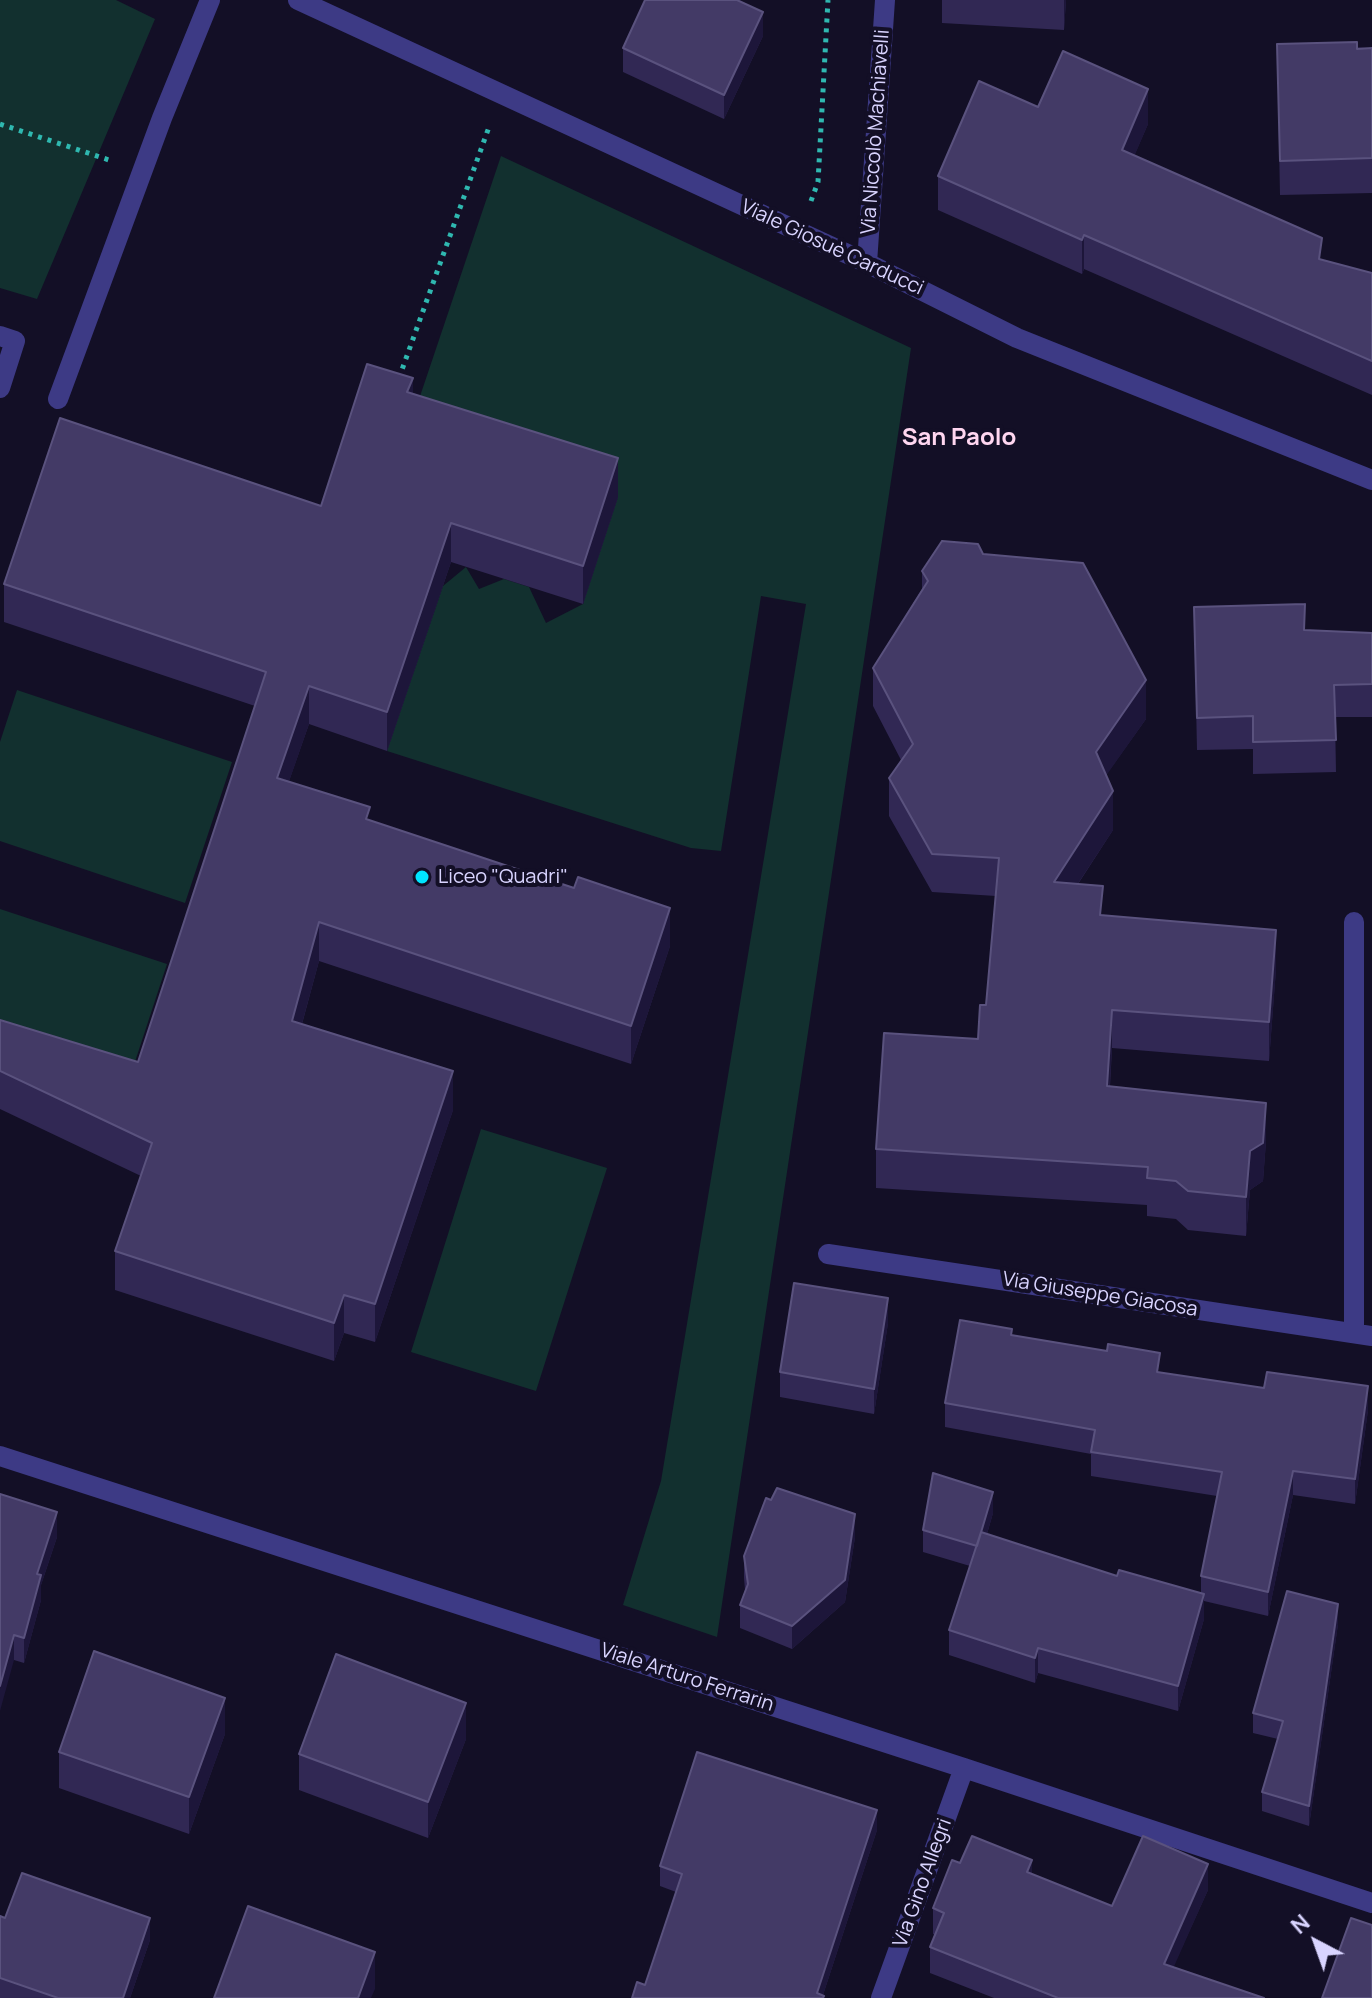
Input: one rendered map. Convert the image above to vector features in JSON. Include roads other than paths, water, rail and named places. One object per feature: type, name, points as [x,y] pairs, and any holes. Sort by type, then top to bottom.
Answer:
[{"type":"street","points":[[58,399],[210,0]]},
{"type":"street","name":"Viale Giosuè Carducci","points":[[298,0],[867,263],[1017,338],[1372,480]]},
{"type":"street","name":"Via Niccolò Machiavelli","points":[[867,263],[885,0]]},
{"type":"street","points":[[0,336],[15,341],[0,388]]},
{"type":"street","points":[[1354,922],[1363,1334]]},
{"type":"street","name":"Via Giuseppe Giacosa","points":[[828,1254],[1363,1334]]},
{"type":"street","name":"Viale Arturo Ferrarin","points":[[0,1456],[1372,1903]]},
{"type":"street","name":"Via Gino Allegri","points":[[881,1998],[964,1768]]},
{"type":"place","name":"Liceo \"Quadri\"","points":[[422,877]]},
{"type":"district","name":"San Paolo","points":[[959,438]]}]
